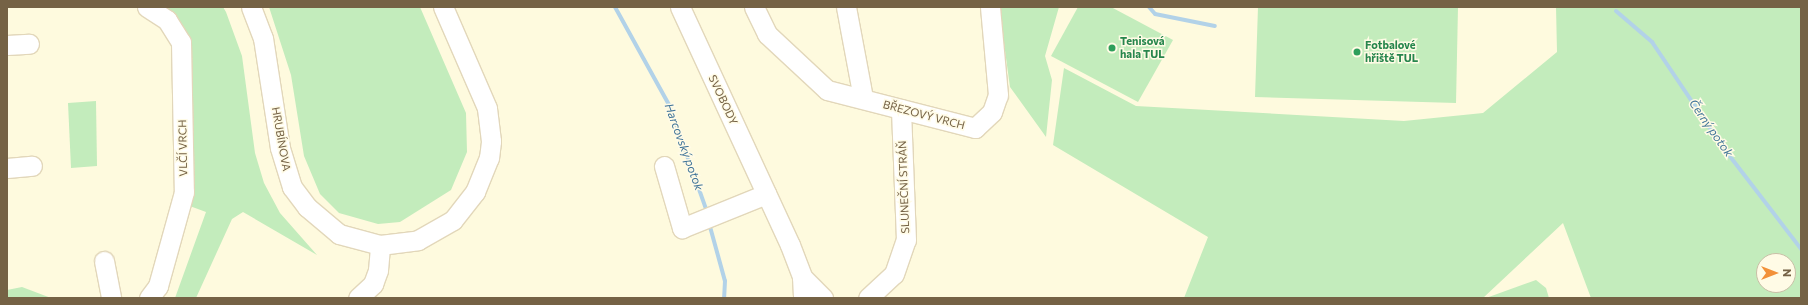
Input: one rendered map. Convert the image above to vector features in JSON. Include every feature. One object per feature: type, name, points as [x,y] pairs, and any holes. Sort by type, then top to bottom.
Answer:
[{"type":"street","name":"VLČÍ VRCH","points":[[147,7],[167,20],[182,42],[184,192],[158,286],[149,298]]},
{"type":"street","name":"HRUBÍNOVA","points":[[251,7],[263,38],[282,154],[292,187],[312,212],[339,234],[380,245],[418,240],[453,220],[475,192],[488,158],[491,141],[487,108],[443,7]]},
{"type":"street","name":"SVOBODY","points":[[680,7],[710,84],[760,195],[802,277],[803,298]]},
{"type":"street","name":"BŘEZOVÝ VRCH","points":[[754,7],[767,34],[827,90],[863,98],[974,128],[992,112],[998,95],[999,73],[990,7]]},
{"type":"street","points":[[846,7],[863,98]]},
{"type":"street","points":[[7,45],[29,44]]},
{"type":"street","name":"SLUNEČNÍ STRÁŇ","points":[[868,298],[894,274],[906,240],[901,109]]},
{"type":"street","points":[[7,168],[32,166]]},
{"type":"street","points":[[664,166],[682,228],[709,219],[760,195]]},
{"type":"street","points":[[358,298],[373,284],[378,270],[380,245]]},
{"type":"street","points":[[104,261],[111,298]]},
{"type":"street","points":[[802,277],[823,298]]},
{"type":"green space","points":[[159,7],[223,7],[242,56],[255,153],[264,183],[280,213],[317,255],[243,212],[232,219],[196,298],[175,298],[206,212],[187,205],[190,44]]},
{"type":"green space","points":[[269,7],[420,7],[466,113],[467,152],[451,190],[400,222],[378,224],[339,213],[320,194],[304,156],[291,75]]},
{"type":"green space","points":[[999,7],[1059,7],[1045,56],[1052,80],[1046,137],[1010,87]]},
{"type":"green space","name":"Tenisová hala TUL","points":[[1078,7],[1111,7],[1173,40],[1138,102],[1051,56]]},
{"type":"green space","name":"Fotbalové hřiště TUL","points":[[1258,7],[1458,7],[1456,103],[1255,97]]},
{"type":"green space","points":[[1556,7],[1801,7],[1801,298],[1591,298],[1563,223],[1483,298],[1184,298],[1208,237],[1053,145],[1064,68],[1136,106],[1404,121],[1483,113],[1557,52]]},
{"type":"green space","points":[[96,101],[97,166],[71,168],[68,103]]},
{"type":"green space","points":[[1536,280],[1546,288],[1549,298],[1486,298]]},
{"type":"green space","points":[[22,287],[51,298],[7,298],[7,290]]},
{"type":"waterway","name":"Harcovský potok","points":[[615,7],[669,105],[707,212]]},
{"type":"waterway","name":"Černý potok","points":[[1149,7],[1155,14],[1215,26]]},
{"type":"waterway","name":"Černý potok","points":[[1616,11],[1652,42],[1722,146],[1801,249]]},
{"type":"waterway","name":"Harcovský potok","points":[[709,223],[725,281],[724,298]]},
{"type":"place","name":"Tenisová hala TUL","points":[[1112,48]]},
{"type":"place","name":"Fotbalové hřiště TUL","points":[[1357,52]]}]
